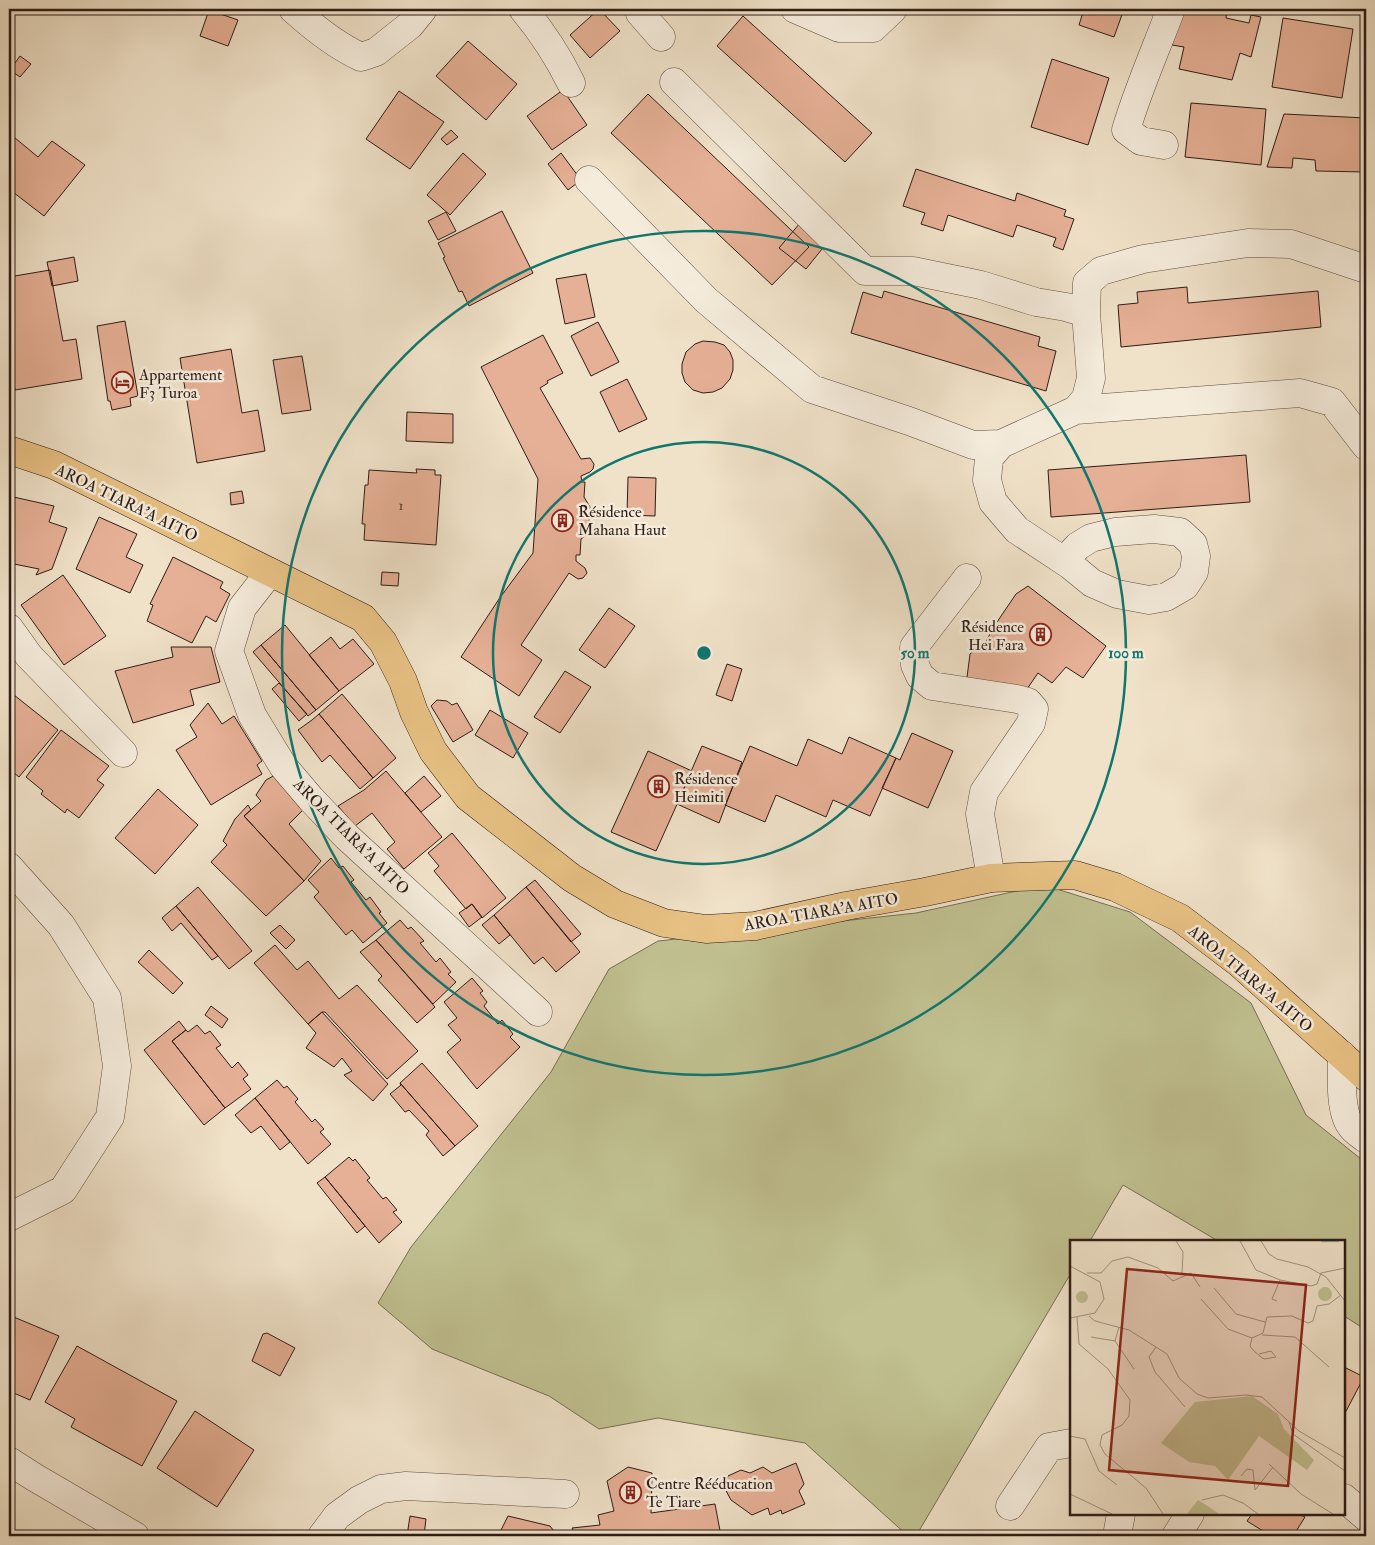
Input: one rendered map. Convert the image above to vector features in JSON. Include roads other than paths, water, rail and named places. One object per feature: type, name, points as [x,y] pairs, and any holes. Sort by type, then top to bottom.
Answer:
[{"type":"main road","name":"AROA TIARA'A AITO","points":[[9,450],[54,465],[363,618],[383,642],[403,681],[414,712],[433,751],[468,797],[572,878],[615,904],[664,923],[706,929],[755,926],[990,878],[1075,875],[1116,887],[1180,918],[1239,963],[1366,1077]]},
{"type":"street","points":[[293,9],[314,29],[341,48],[361,57],[376,52],[410,25],[423,9]]},
{"type":"street","points":[[523,9],[543,34],[571,83]]},
{"type":"street","points":[[641,9],[640,13],[661,37]]},
{"type":"street","points":[[795,9],[839,28],[873,28],[893,9]]},
{"type":"street","points":[[1164,145],[1141,141],[1126,130],[1133,104],[1171,9]]},
{"type":"street","points":[[674,82],[865,271],[913,271],[980,285],[1036,302],[1066,307],[1086,313]]},
{"type":"street","points":[[588,180],[706,300],[812,389],[909,421],[973,445],[1001,444],[1076,410],[1300,392],[1332,402],[1366,446]]},
{"type":"street","points":[[1076,410],[1086,398],[1091,378],[1086,313],[1087,283],[1101,271],[1143,259],[1248,243],[1291,244],[1366,269]]},
{"type":"street","points":[[1001,444],[989,458],[987,480],[993,502],[1017,530],[1064,561]]},
{"type":"street","name":"AROA TIARA'A AITO","points":[[270,572],[242,608],[230,651],[252,714],[278,759],[311,799],[347,837],[538,1012]]},
{"type":"street","points":[[967,578],[914,647],[915,665],[920,676],[932,686],[1017,699],[1028,702],[1034,709],[1030,723],[984,792],[980,814],[990,878]]},
{"type":"street","points":[[9,628],[29,656],[123,753]]},
{"type":"street","points":[[9,867],[61,925],[107,998],[117,1066],[110,1117],[63,1190],[9,1217]]},
{"type":"street","points":[[1342,1055],[1343,1105],[1346,1117],[1350,1126],[1366,1139]]},
{"type":"street","points":[[1010,1506],[1049,1447],[1070,1443]]},
{"type":"street","points":[[9,1461],[135,1536]]},
{"type":"street","points":[[322,1536],[337,1516],[359,1500],[381,1489],[406,1486],[565,1494]]},
{"type":"street","points":[[1345,1499],[1366,1517]]},
{"type":"street","points":[[1117,1536],[1121,1515]]},
{"type":"street","points":[[1176,1536],[1189,1515]]},
{"type":"place","name":"Appartement F3 Turoa","points":[[123,383]]},
{"type":"place","name":"Résidence Mahana Haut","points":[[562,520]]},
{"type":"place","name":"Résidence Hei Fara","points":[[1040,635]]},
{"type":"place","name":"Résidence Heimiti","points":[[658,787]]},
{"type":"place","name":"Centre Rééducation Te Tiare","points":[[630,1492]]}]
